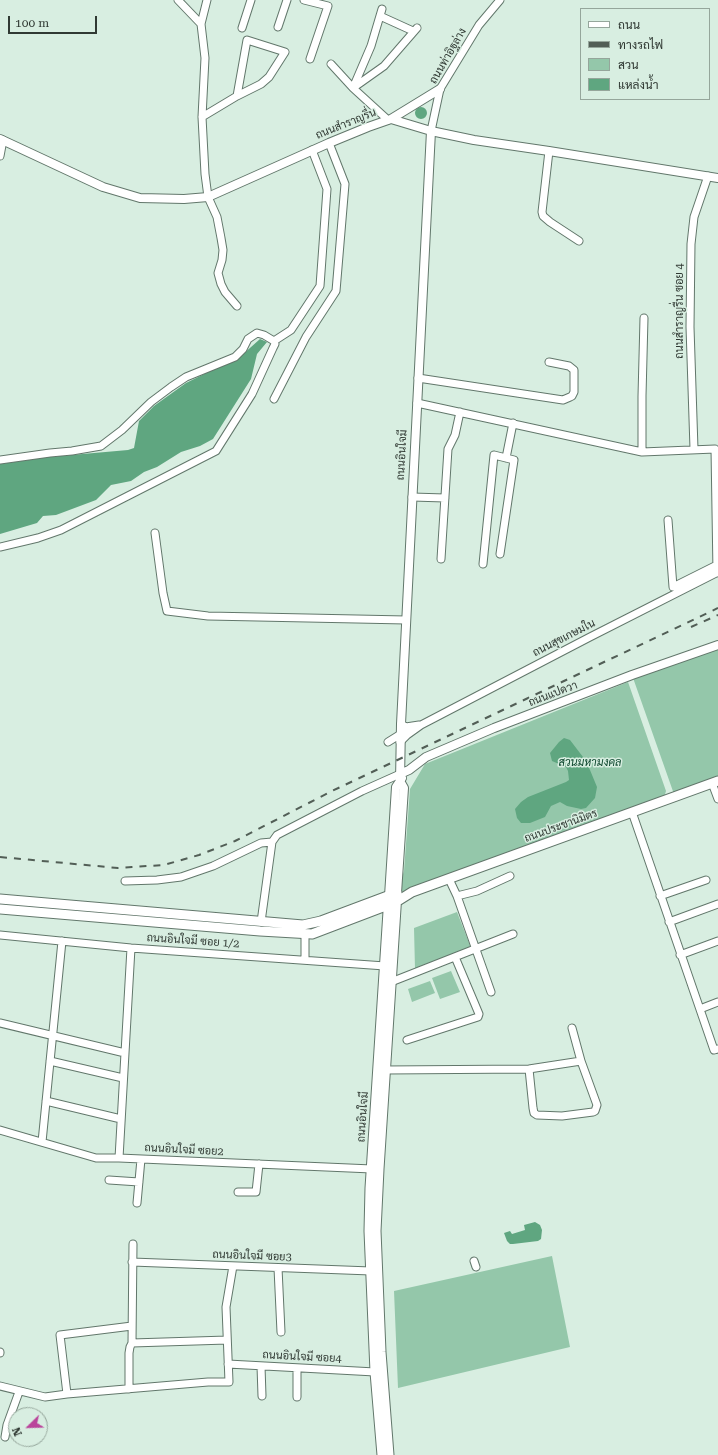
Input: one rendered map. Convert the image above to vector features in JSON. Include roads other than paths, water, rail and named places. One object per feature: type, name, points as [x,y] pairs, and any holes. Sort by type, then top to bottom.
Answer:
[{"type":"main road","name":"ถนนประชานิมิตร","points":[[393,899],[715,782]]},
{"type":"main road","points":[[0,899],[310,925],[393,899]]},
{"type":"main road","points":[[0,909],[305,934],[318,932],[393,899]]},
{"type":"main road","name":"ถนนอินใจมี","points":[[387,982],[385,966],[393,899]]},
{"type":"main road","name":"ถนนอินใจมี","points":[[382,1455],[375,1372],[369,1232],[375,1169],[393,899]]},
{"type":"main road","name":"ถนนอินใจมี","points":[[375,1169],[376,1232],[382,1359],[389,1455]]},
{"type":"street","points":[[178,0],[201,24]]},
{"type":"street","points":[[207,0],[201,24],[205,58],[202,117],[205,174],[208,198],[217,217],[223,250],[218,273],[221,284],[237,306]]},
{"type":"street","points":[[242,28],[251,0]]},
{"type":"street","points":[[278,27],[287,0]]},
{"type":"street","points":[[304,0],[328,6],[310,59]]},
{"type":"street","name":"ถนนท่าอิฐล่าง","points":[[431,131],[440,89],[479,24],[498,1]]},
{"type":"street","points":[[381,13],[415,29],[384,66],[353,88],[371,46],[381,13]]},
{"type":"street","points":[[202,117],[237,96],[261,84],[270,77],[285,52],[247,40],[237,96]]},
{"type":"street","points":[[331,64],[353,88],[390,120],[440,89]]},
{"type":"street","name":"ถนนสำราญรื่น","points":[[2,139],[104,187],[140,198],[208,198],[312,150],[390,120],[431,131],[474,140],[718,178]]},
{"type":"street","name":"ถนนอินใจมี","points":[[393,899],[396,787],[400,777],[400,738],[431,131]]},
{"type":"street","points":[[0,156],[2,139]]},
{"type":"street","points":[[274,399],[306,337],[336,291],[345,184],[329,143]]},
{"type":"street","points":[[0,546],[38,538],[61,530],[216,451],[252,394],[273,348],[274,341],[291,330],[320,286],[327,189],[312,150]]},
{"type":"street","points":[[549,151],[542,212],[550,222],[579,241]]},
{"type":"street","name":"ถนนสำราญรื่น ซอย 4","points":[[694,449],[690,327],[691,244],[694,216],[708,176]]},
{"type":"street","points":[[642,452],[644,318]]},
{"type":"street","points":[[0,460],[101,446],[122,430],[152,402],[171,387],[186,377],[235,357],[243,349],[248,339],[257,333],[274,341]]},
{"type":"street","points":[[418,378],[563,400],[572,396],[574,392],[574,370],[569,366],[549,362]]},
{"type":"street","points":[[417,404],[513,423],[642,452],[717,449],[717,573]]},
{"type":"street","points":[[441,559],[448,449],[455,435],[460,412]]},
{"type":"street","points":[[506,458],[513,423]]},
{"type":"street","points":[[483,564],[494,455],[514,460],[500,554]]},
{"type":"street","points":[[412,497],[444,498]]},
{"type":"street","points":[[668,520],[673,587],[716,564]]},
{"type":"street","points":[[155,534],[167,611],[208,616],[406,620]]},
{"type":"street","name":"ถนนสุขเกษมใน","points":[[388,742],[400,738],[421,725],[590,637],[717,573]]},
{"type":"street","name":"ถนนแปดวา","points":[[400,777],[426,757],[494,728],[632,675],[718,645]]},
{"type":"street","name":"ถนนสุขเกษมใน","points":[[401,724],[406,727],[421,725]]},
{"type":"street","points":[[400,763],[404,767],[411,768]]},
{"type":"street","points":[[261,922],[272,842],[277,835],[362,791],[400,777]]},
{"type":"street","points":[[715,782],[718,799]]},
{"type":"street","points":[[632,812],[714,1050],[718,1049]]},
{"type":"street","points":[[125,881],[157,880],[181,877],[213,866],[261,843],[272,842]]},
{"type":"street","points":[[457,896],[477,891],[510,876]]},
{"type":"street","points":[[449,879],[457,896],[491,992]]},
{"type":"street","points":[[660,896],[706,880]]},
{"type":"street","points":[[669,922],[718,904]]},
{"type":"street","points":[[305,934],[305,960]]},
{"type":"street","points":[[387,982],[513,934]]},
{"type":"street","name":"ถนนอินใจมี ซอย 1/2","points":[[0,935],[131,948],[385,966]]},
{"type":"street","points":[[42,1142],[62,941]]},
{"type":"street","points":[[680,955],[718,941]]},
{"type":"street","points":[[119,1158],[131,948]]},
{"type":"street","points":[[407,1040],[478,1017],[479,1014],[455,957]]},
{"type":"street","points":[[700,1009],[718,1002]]},
{"type":"street","points":[[0,1023],[125,1053]]},
{"type":"street","points":[[529,1069],[532,1108],[534,1113],[537,1115],[562,1116],[595,1111],[597,1105],[581,1061],[572,1028]]},
{"type":"street","points":[[50,1061],[123,1078]]},
{"type":"street","points":[[382,1070],[529,1069],[581,1061]]},
{"type":"street","points":[[46,1101],[121,1119]]},
{"type":"street","name":"ถนนอินใจมี ซอย2","points":[[0,1130],[96,1158],[375,1169]]},
{"type":"street","points":[[137,1203],[140,1159]]},
{"type":"street","points":[[238,1192],[256,1192],[259,1164]]},
{"type":"street","points":[[109,1180],[139,1182]]},
{"type":"street","points":[[129,1389],[129,1353],[132,1344],[133,1244]]},
{"type":"street","name":"ถนนอินใจมี ซอย3","points":[[132,1262],[371,1271]]},
{"type":"street","points":[[0,1386],[45,1398],[67,1394],[208,1382],[229,1382],[226,1307],[233,1266]]},
{"type":"street","points":[[278,1268],[281,1332]]},
{"type":"street","points":[[67,1394],[60,1335],[132,1326]]},
{"type":"street","points":[[132,1344],[227,1340]]},
{"type":"street","name":"ถนนอินใจมี ซอย4","points":[[228,1364],[375,1372]]},
{"type":"street","points":[[261,1366],[262,1396]]},
{"type":"street","points":[[296,1396],[297,1368]]},
{"type":"street","points":[[4,1437],[19,1392]]},
{"type":"water","points":[[421,107],[425,109],[427,113],[425,117],[421,119],[417,117],[415,113],[417,109]]},
{"type":"water","points":[[260,339],[267,342],[257,354],[251,379],[213,439],[200,446],[181,452],[157,467],[144,472],[131,481],[111,485],[96,500],[56,515],[43,516],[37,523],[0,534],[0,464],[49,457],[128,450],[134,448],[139,421],[154,406],[186,383],[241,356]]},
{"type":"water","points":[[564,738],[570,740],[583,757],[590,770],[597,787],[595,798],[586,808],[581,809],[567,806],[560,802],[551,806],[545,817],[530,823],[521,823],[517,818],[515,809],[521,802],[528,797],[569,780],[566,767],[552,761],[550,753]]},
{"type":"water","points":[[535,1222],[540,1225],[542,1230],[541,1239],[538,1241],[513,1244],[510,1244],[507,1241],[504,1233],[510,1231],[512,1234],[525,1230],[524,1225]]},
{"type":"railway","points":[[0,857],[118,868],[164,865],[199,855],[235,841],[332,791],[718,608]]},
{"type":"railway","points":[[691,627],[718,615]]},
{"type":"park label","name":"สวนมหามงคล","points":[[590,763]]}]
